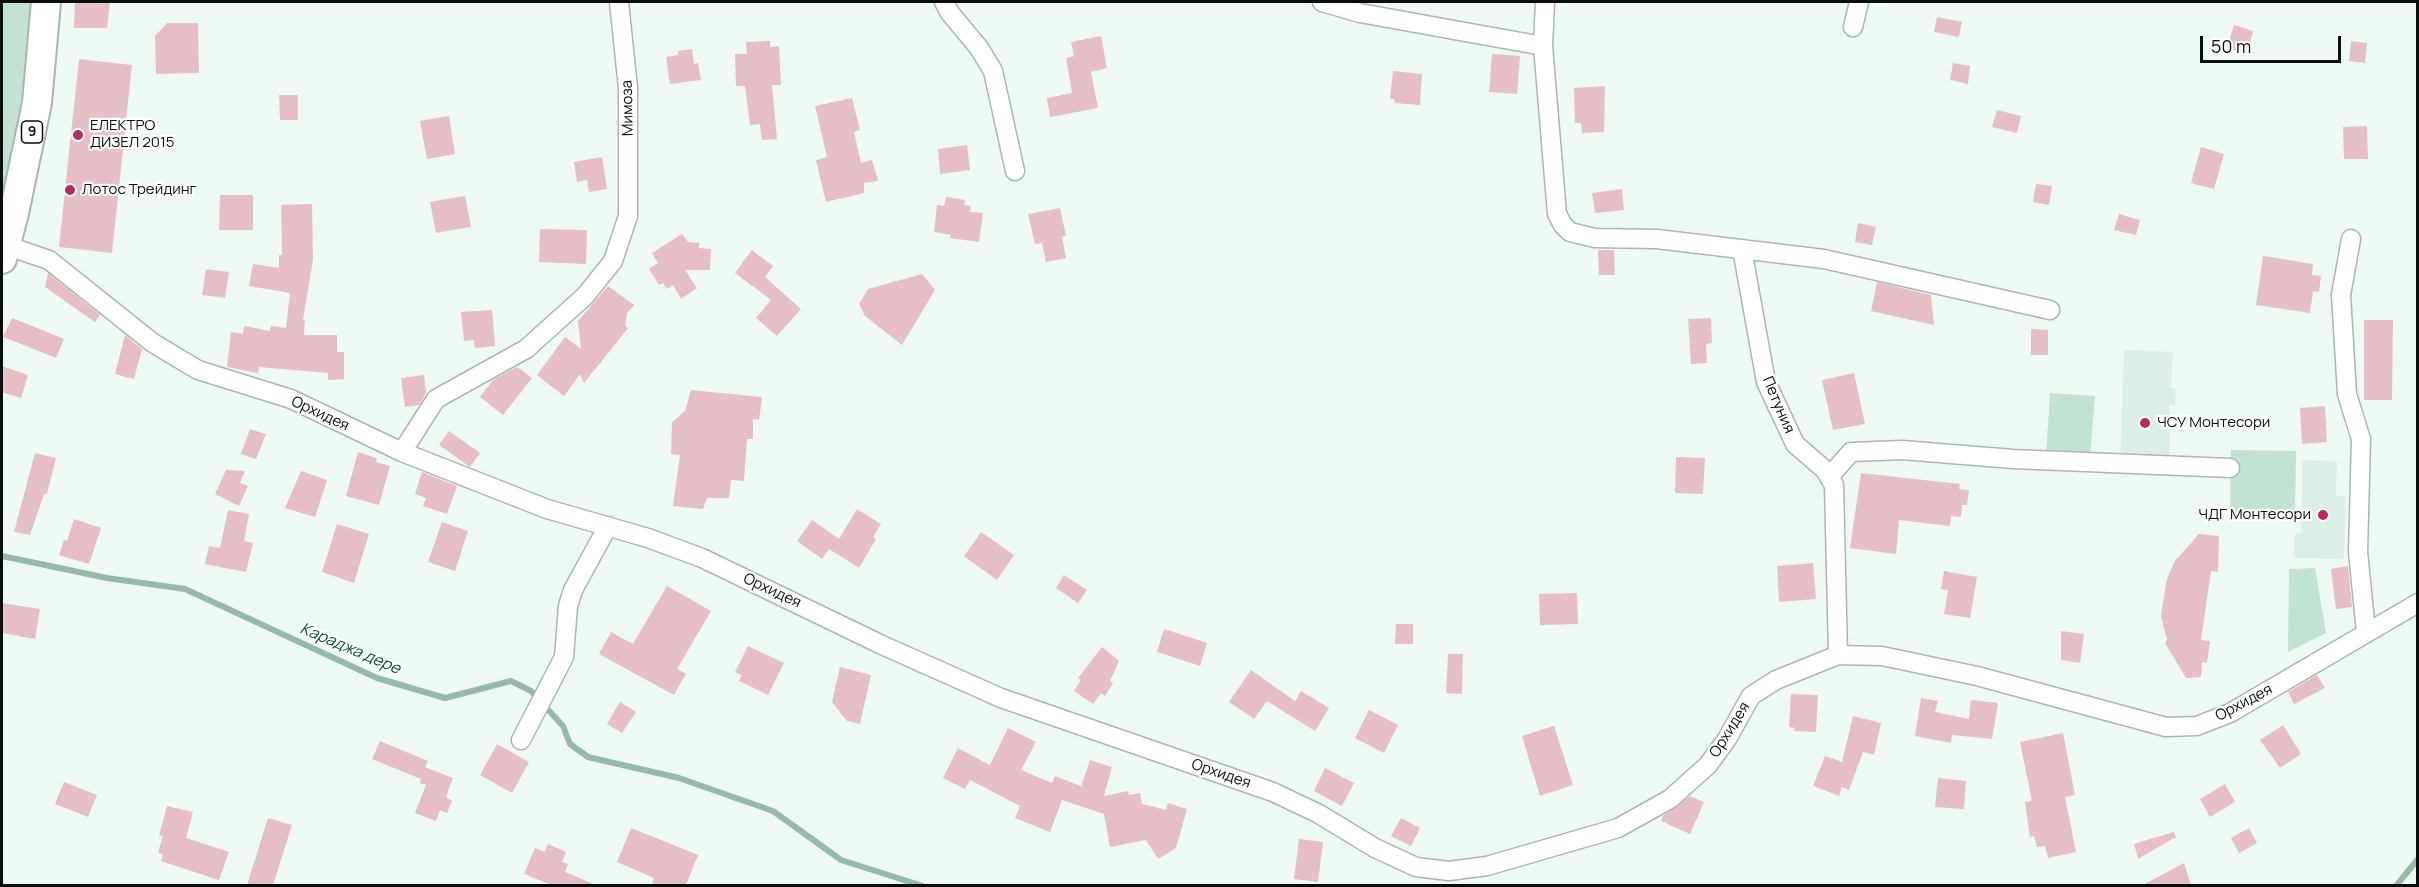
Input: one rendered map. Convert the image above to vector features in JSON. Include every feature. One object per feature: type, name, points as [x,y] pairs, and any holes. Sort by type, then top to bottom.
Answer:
[{"type":"main road","name":"9","points":[[3,252],[37,103],[46,2]]},
{"type":"street","name":"Мимоза","points":[[402,453],[436,399],[526,349],[585,297],[613,261],[628,216],[628,88],[619,2]]},
{"type":"street","points":[[944,2],[950,13],[979,48],[993,71],[1015,171]]},
{"type":"street","points":[[1322,2],[1360,14],[1543,46]]},
{"type":"street","points":[[1545,2],[1543,46],[1557,214],[1570,232],[1595,238],[1657,239],[1824,258],[2050,309]]},
{"type":"street","points":[[1853,27],[1859,2]]},
{"type":"street","points":[[2350,239],[2342,295],[2347,394],[2361,439],[2358,552],[2366,632]]},
{"type":"street","name":"Петуния","points":[[1742,249],[1766,382],[1795,444],[1830,476]]},
{"type":"street","name":"Орхидея","points":[[3,252],[49,260],[153,343],[198,370],[291,399],[402,453],[547,509],[608,526],[702,558],[882,645],[1001,698],[1273,792],[1319,814],[1375,848],[1416,867],[1449,871],[1487,866],[1618,828],[1670,799],[1708,765],[1727,739],[1751,696],[1776,680],[1838,655],[1882,656],[1904,660],[1977,676],[2166,727],[2198,726],[2230,713],[2418,603]]},
{"type":"street","points":[[1838,655],[1835,495],[1830,476],[1851,452],[1902,450],[2013,459],[2229,468]]},
{"type":"street","points":[[521,740],[564,657],[570,598],[608,526]]},
{"type":"shaded area","name":"ЧСУ Монтесори","points":[[2124,350],[2173,352],[2171,388],[2176,388],[2175,405],[2169,405],[2170,466],[2120,464]]},
{"type":"shaded area","name":"ЧДГ Монтесори","points":[[2303,460],[2337,461],[2336,496],[2346,497],[2344,559],[2294,558],[2295,533],[2301,533]]},
{"type":"green space","points":[[2,2],[36,2],[27,88],[2,207]]},
{"type":"green space","points":[[2050,393],[2095,396],[2090,458],[2046,455]]},
{"type":"green space","points":[[2231,450],[2296,451],[2295,520],[2230,519]]},
{"type":"green space","points":[[2315,568],[2326,633],[2288,652],[2289,569]]},
{"type":"building","points":[[75,2],[110,2],[107,28],[74,28]]},
{"type":"building","points":[[1937,17],[1962,22],[1959,37],[1934,32]]},
{"type":"building","points":[[167,23],[198,23],[199,73],[156,74],[155,36]]},
{"type":"building","points":[[2234,25],[2253,31],[2247,54],[2227,48]]},
{"type":"building","points":[[1101,36],[1107,68],[1091,72],[1098,108],[1050,117],[1047,98],[1072,93],[1066,58],[1074,56],[1071,42]]},
{"type":"building","points":[[770,41],[770,47],[779,46],[781,85],[772,85],[777,139],[762,140],[760,124],[750,125],[745,86],[736,86],[735,54],[747,54],[746,42]]},
{"type":"building","points":[[2351,41],[2367,43],[2365,63],[2349,61]]},
{"type":"building","points":[[692,49],[694,64],[698,63],[701,80],[670,84],[666,57],[678,55],[678,51]]},
{"type":"building","points":[[1492,54],[1520,56],[1517,94],[1489,92]]},
{"type":"building","points":[[79,59],[132,65],[112,253],[59,247]]},
{"type":"building","points":[[1953,63],[1970,66],[1968,84],[1950,80]]},
{"type":"building","points":[[1393,71],[1422,74],[1420,105],[1395,103],[1394,99],[1390,99]]},
{"type":"building","points":[[1605,86],[1604,132],[1582,133],[1581,123],[1575,123],[1574,88]]},
{"type":"building","points":[[279,95],[298,95],[298,120],[280,120]]},
{"type":"building","points":[[852,98],[860,130],[854,132],[861,163],[872,160],[878,181],[864,183],[864,193],[826,202],[816,160],[827,157],[815,106]]},
{"type":"building","points":[[1997,110],[2021,116],[2017,133],[1992,127]]},
{"type":"building","points":[[449,116],[455,154],[427,159],[420,121]]},
{"type":"building","points":[[2367,126],[2368,159],[2344,159],[2343,127]]},
{"type":"building","points":[[967,145],[970,170],[940,174],[938,149]]},
{"type":"building","points":[[2201,147],[2224,154],[2214,189],[2191,183]]},
{"type":"building","points":[[602,157],[607,189],[589,192],[587,180],[577,182],[574,162]]},
{"type":"building","points":[[2036,184],[2052,186],[2049,205],[2033,202]]},
{"type":"building","points":[[1622,189],[1624,210],[1595,213],[1592,193]]},
{"type":"building","points":[[220,195],[253,195],[253,230],[219,230]]},
{"type":"building","points":[[465,196],[471,227],[436,233],[430,202]]},
{"type":"building","points":[[946,197],[965,200],[964,205],[971,206],[970,212],[983,213],[979,242],[950,238],[951,235],[934,232],[937,205],[944,206]]},
{"type":"building","points":[[312,204],[313,260],[303,320],[305,320],[304,335],[337,335],[337,352],[344,352],[344,379],[328,380],[328,373],[259,367],[258,373],[227,367],[231,332],[243,334],[244,326],[270,331],[271,326],[286,328],[290,293],[249,286],[253,264],[279,268],[279,255],[282,255],[281,205]]},
{"type":"building","points":[[1060,208],[1066,236],[1062,237],[1066,258],[1046,262],[1042,243],[1035,244],[1028,214]]},
{"type":"building","points":[[2119,214],[2140,220],[2136,235],[2114,230]]},
{"type":"building","points":[[1858,223],[1876,227],[1872,245],[1855,242]]},
{"type":"building","points":[[540,229],[587,230],[586,264],[539,262]]},
{"type":"building","points":[[682,234],[688,242],[699,243],[699,248],[711,249],[710,270],[685,270],[697,288],[681,299],[673,285],[667,289],[663,283],[659,285],[649,269],[658,263],[652,253]]},
{"type":"building","points":[[752,250],[773,266],[765,277],[801,309],[777,336],[756,318],[771,300],[735,273]]},
{"type":"building","points":[[1598,250],[1614,250],[1615,275],[1599,275]]},
{"type":"building","points":[[2263,256],[2313,264],[2312,275],[2321,276],[2319,292],[2313,291],[2310,313],[2256,305]]},
{"type":"building","points":[[206,269],[229,272],[225,298],[202,295]]},
{"type":"building","points":[[48,273],[100,315],[95,322],[45,287]]},
{"type":"building","points":[[922,274],[935,290],[902,345],[865,316],[859,304],[868,289]]},
{"type":"building","points":[[1877,282],[1931,295],[1934,325],[1871,311]]},
{"type":"building","points":[[608,286],[634,305],[627,313],[625,326],[628,328],[584,383],[580,374],[564,396],[537,375],[565,337],[581,349],[578,321]]},
{"type":"building","points":[[492,310],[495,346],[475,348],[474,340],[464,341],[461,312]]},
{"type":"building","points":[[12,318],[64,339],[56,358],[3,337]]},
{"type":"building","points":[[1711,318],[1712,343],[1706,344],[1707,363],[1691,364],[1688,319]]},
{"type":"building","points":[[2364,320],[2393,320],[2392,400],[2364,400]]},
{"type":"building","points":[[2031,329],[2048,330],[2048,355],[2031,355]]},
{"type":"building","points":[[125,335],[142,349],[134,379],[115,374]]},
{"type":"building","points":[[2,366],[28,375],[21,398],[2,392]]},
{"type":"building","points":[[517,367],[532,378],[503,415],[480,397],[493,380]]},
{"type":"building","points":[[1854,373],[1865,424],[1833,430],[1822,380]]},
{"type":"building","points":[[424,375],[426,393],[419,405],[405,407],[401,378]]},
{"type":"building","points":[[691,390],[762,397],[759,420],[753,419],[753,439],[747,439],[744,481],[731,480],[729,498],[707,498],[703,509],[673,506],[680,455],[671,454],[672,422],[685,411]]},
{"type":"building","points":[[2325,406],[2327,442],[2302,444],[2300,408]]},
{"type":"building","points":[[250,429],[266,434],[256,459],[241,454]]},
{"type":"building","points":[[449,431],[480,453],[470,467],[439,445]]},
{"type":"building","points":[[358,452],[377,458],[376,462],[390,466],[379,505],[346,496]]},
{"type":"building","points":[[35,453],[56,458],[47,494],[44,494],[30,535],[14,532]]},
{"type":"building","points":[[1676,457],[1705,458],[1703,494],[1675,493]]},
{"type":"building","points":[[226,470],[245,471],[240,483],[248,486],[239,506],[215,494]]},
{"type":"building","points":[[301,471],[327,480],[315,517],[285,508]]},
{"type":"building","points":[[422,472],[457,486],[447,514],[423,506],[426,498],[415,494]]},
{"type":"building","points":[[1861,473],[1960,484],[1959,489],[1969,490],[1967,505],[1962,505],[1961,517],[1951,516],[1950,526],[1899,520],[1896,554],[1850,548]]},
{"type":"building","points":[[857,509],[881,524],[873,537],[876,539],[859,568],[829,549],[822,559],[797,541],[812,520],[839,539]]},
{"type":"building","points":[[228,510],[249,514],[244,541],[253,543],[246,572],[205,564],[209,546],[220,548]]},
{"type":"building","points":[[74,519],[101,528],[89,564],[59,555],[64,540],[67,541]]},
{"type":"building","points":[[442,522],[468,531],[455,571],[428,562]]},
{"type":"building","points":[[337,524],[369,534],[354,583],[322,572]]},
{"type":"building","points":[[981,532],[1014,555],[997,580],[964,556]]},
{"type":"building","points":[[2199,534],[2219,536],[2218,572],[2211,571],[2201,640],[2210,641],[2207,663],[2202,662],[2201,677],[2186,678],[2165,643],[2167,640],[2161,615],[2167,579],[2175,561]]},
{"type":"building","points":[[1813,563],[1816,599],[1779,602],[1777,566]]},
{"type":"building","points":[[2348,566],[2352,607],[2336,609],[2331,569]]},
{"type":"building","points":[[1944,571],[1977,577],[1970,618],[1944,614],[1948,590],[1941,589]]},
{"type":"building","points":[[1064,575],[1087,590],[1078,603],[1056,588]]},
{"type":"building","points":[[667,586],[711,611],[677,669],[686,674],[674,695],[599,654],[611,632],[633,644]]},
{"type":"building","points":[[1577,593],[1578,624],[1540,625],[1539,594]]},
{"type":"building","points":[[2,603],[40,609],[35,639],[2,633]]},
{"type":"building","points":[[1396,624],[1413,624],[1413,644],[1395,644]]},
{"type":"building","points":[[1164,629],[1207,643],[1200,666],[1157,652]]},
{"type":"building","points":[[2061,631],[2084,634],[2080,663],[2061,660]]},
{"type":"building","points":[[748,646],[784,663],[768,695],[739,681],[742,675],[735,672]]},
{"type":"building","points":[[1102,647],[1119,661],[1110,681],[1113,683],[1105,696],[1101,693],[1093,704],[1074,691],[1081,680],[1078,678]]},
{"type":"building","points":[[1448,654],[1463,654],[1462,694],[1446,693]]},
{"type":"building","points":[[840,667],[871,675],[860,724],[847,721],[832,702]]},
{"type":"building","points":[[1251,670],[1295,701],[1301,691],[1329,708],[1315,731],[1267,701],[1254,719],[1229,702]]},
{"type":"building","points":[[2317,675],[2325,688],[2294,704],[2288,692]]},
{"type":"building","points":[[1791,694],[1818,695],[1816,732],[1794,731],[1795,728],[1789,727]]},
{"type":"building","points":[[1921,698],[1938,701],[1935,712],[1969,719],[1971,700],[1998,703],[1992,739],[1952,735],[1951,743],[1915,736]]},
{"type":"building","points":[[620,702],[636,712],[622,733],[607,724]]},
{"type":"building","points":[[1369,710],[1398,725],[1384,753],[1355,738]]},
{"type":"building","points":[[1853,716],[1881,723],[1874,755],[1863,752],[1849,790],[1842,787],[1839,796],[1813,786],[1825,756],[1842,762]]},
{"type":"building","points":[[2283,725],[2301,754],[2280,768],[2260,740]]},
{"type":"building","points":[[1554,726],[1573,785],[1540,796],[1522,736]]},
{"type":"building","points":[[1008,728],[1036,742],[1021,770],[1052,783],[1055,776],[1081,786],[1090,760],[1112,767],[1104,796],[1128,791],[1129,795],[1140,793],[1142,804],[1166,810],[1168,803],[1187,809],[1176,848],[1158,859],[1146,840],[1110,847],[1104,814],[1062,800],[1050,832],[1015,818],[1020,806],[970,780],[965,789],[943,778],[958,748],[990,765]]},
{"type":"building","points":[[2063,733],[2075,795],[2065,797],[2076,852],[2048,858],[2045,846],[2037,847],[2034,836],[2030,837],[2025,802],[2032,801],[2020,742]]},
{"type":"building","points":[[380,741],[428,761],[425,767],[453,778],[446,797],[452,801],[447,813],[440,810],[436,821],[415,813],[426,785],[420,783],[422,776],[421,779],[372,759]]},
{"type":"building","points":[[497,744],[529,762],[512,793],[480,775]]},
{"type":"building","points":[[1325,768],[1354,783],[1342,806],[1314,791]]},
{"type":"building","points":[[1938,778],[1966,781],[1964,809],[1935,807]]},
{"type":"building","points":[[64,782],[97,795],[88,817],[55,804]]},
{"type":"building","points":[[2225,784],[2235,802],[2210,817],[2200,799]]},
{"type":"building","points":[[1690,796],[1704,802],[1690,834],[1661,821],[1663,816]]},
{"type":"building","points":[[167,806],[193,812],[186,838],[229,852],[219,880],[161,861],[163,854],[158,853],[163,835],[159,836]]},
{"type":"building","points":[[268,818],[292,825],[273,885],[247,885]]},
{"type":"building","points":[[1401,818],[1420,828],[1411,846],[1391,836]]},
{"type":"building","points":[[631,828],[698,855],[686,885],[652,885],[654,878],[617,862]]},
{"type":"building","points":[[2249,828],[2257,843],[2239,853],[2231,838]]},
{"type":"building","points":[[2174,832],[2176,837],[2138,859],[2134,844]]},
{"type":"building","points":[[1299,839],[1323,842],[1318,882],[1294,879]]},
{"type":"building","points":[[548,844],[566,852],[562,862],[568,864],[565,872],[596,885],[552,885],[524,874],[535,848],[545,852]]},
{"type":"building","points":[[2184,863],[2191,885],[2143,885]]},
{"type":"waterway","name":"Караджа дере","points":[[2,556],[107,578],[185,589],[377,678],[445,698],[511,681],[531,691],[563,726],[570,744],[588,757],[679,778],[773,811],[841,860],[923,886]]},
{"type":"waterway","name":"Караджа дере","points":[[2396,886],[2418,859]]},
{"type":"place","name":"ЕЛЕKТРО ДИЗЕЛ 2015","points":[[78,135]]},
{"type":"place","name":"Лотос Трейдинг","points":[[70,190]]},
{"type":"place","name":"ЧСУ Монтесори","points":[[2145,423]]},
{"type":"place","name":"ЧДГ Монтесори","points":[[2323,515]]}]
